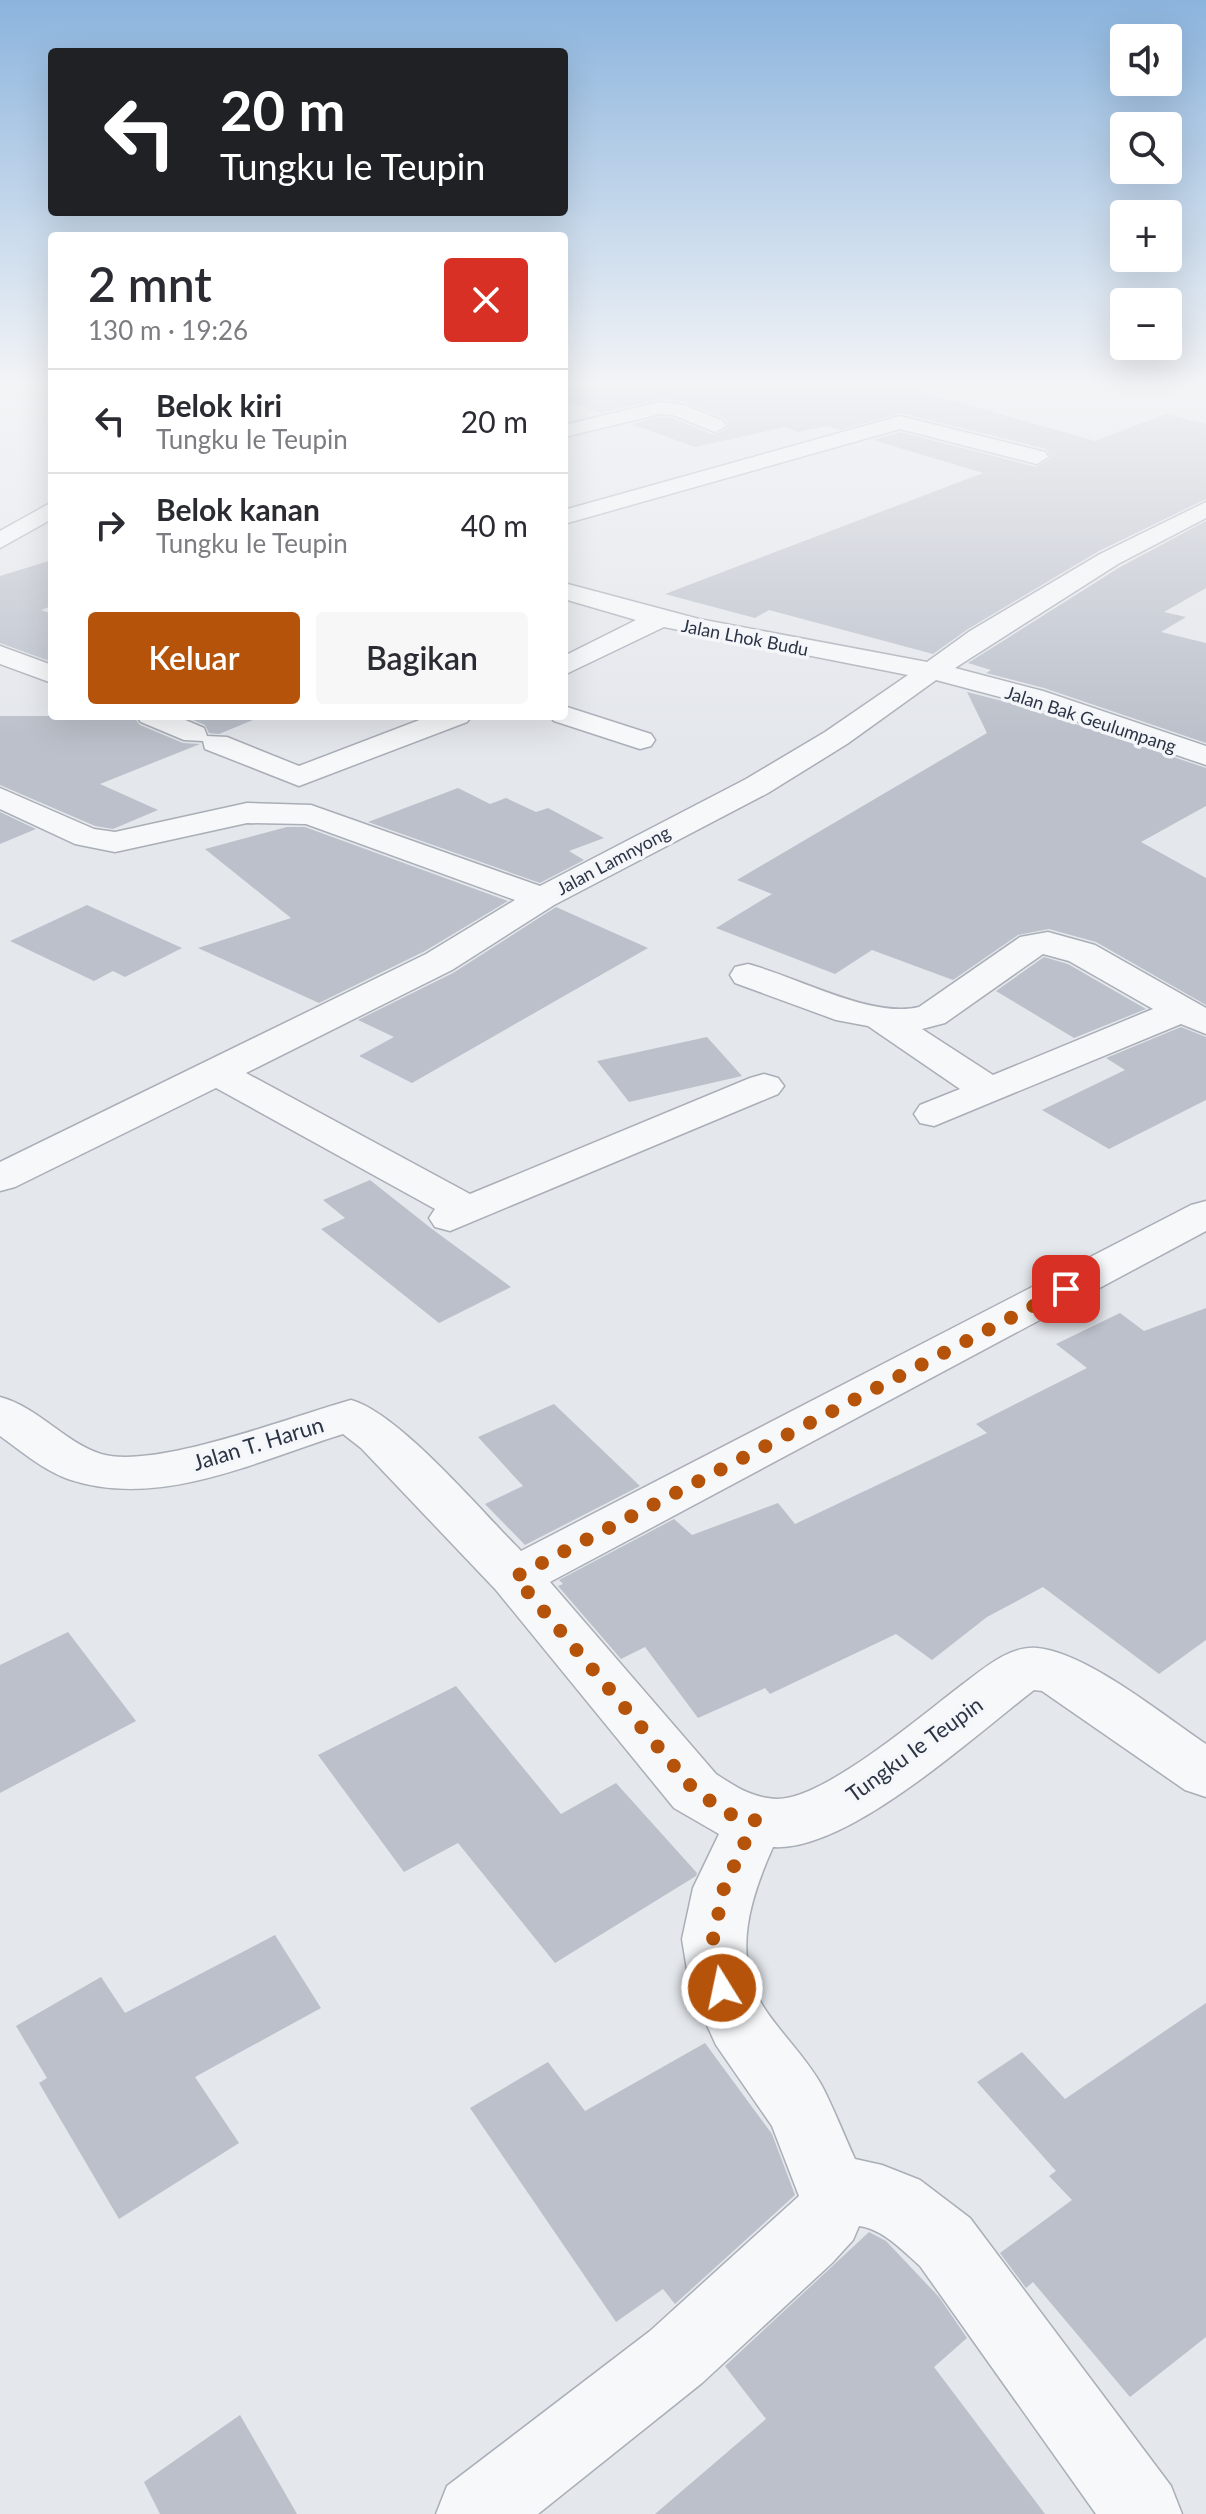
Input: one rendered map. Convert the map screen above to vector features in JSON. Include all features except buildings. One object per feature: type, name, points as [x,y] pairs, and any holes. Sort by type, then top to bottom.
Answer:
[{"type":"street","points":[[568,516],[616,502]]},
{"type":"street","points":[[0,541],[48,511]]},
{"type":"street","name":"Jalan Lamnyong","points":[[0,1178],[218,1074],[439,962],[542,898],[792,766],[929,671],[1083,575],[1199,517]]},
{"type":"street","name":"Jalan Lhok Budu","points":[[568,592],[659,619],[750,639],[929,671]]},
{"type":"street","points":[[568,665],[659,619]]},
{"type":"street","points":[[0,654],[48,673]]},
{"type":"street","name":"Jalan Bak Geulumpang","points":[[929,671],[1053,703],[1206,756]]},
{"type":"street","points":[[568,716],[640,740]]},
{"type":"street","points":[[161,720],[299,777],[447,720]]},
{"type":"street","points":[[0,797],[86,837],[115,842],[247,813],[311,815],[542,898]]},
{"type":"street","points":[[748,975],[849,1012],[883,1020],[909,1021],[932,1015],[1033,945],[1048,943],[1082,953],[1194,1016]]},
{"type":"street","points":[[934,1114],[1194,1016]]},
{"type":"street","points":[[883,1020],[990,1091]]},
{"type":"street","points":[[218,1074],[459,1214],[764,1086]]},
{"type":"street","points":[[515,1577],[1206,1214]]},
{"type":"street","name":"Jalan T. Harun","points":[[0,1413],[83,1467],[111,1473],[155,1473],[351,1416],[378,1436],[515,1577]]},
{"type":"street","name":"Tungku Ie Teupin","points":[[515,1577],[695,1791],[730,1814],[778,1823],[813,1817],[855,1795],[1020,1671],[1029,1669],[1061,1676],[1198,1754]]},
{"type":"street","points":[[475,2514],[688,2346],[807,2239],[828,2216],[835,2193],[797,2106],[739,2025],[722,1988],[713,1939],[724,1888],[755,1820]]},
{"type":"street","points":[[835,2193],[857,2190],[880,2195],[914,2215],[945,2242],[1143,2514]]},
{"type":"route","points":[[722,1988],[713,1939],[724,1888],[755,1820],[730,1814],[695,1791],[515,1577],[1066,1289]]}]
